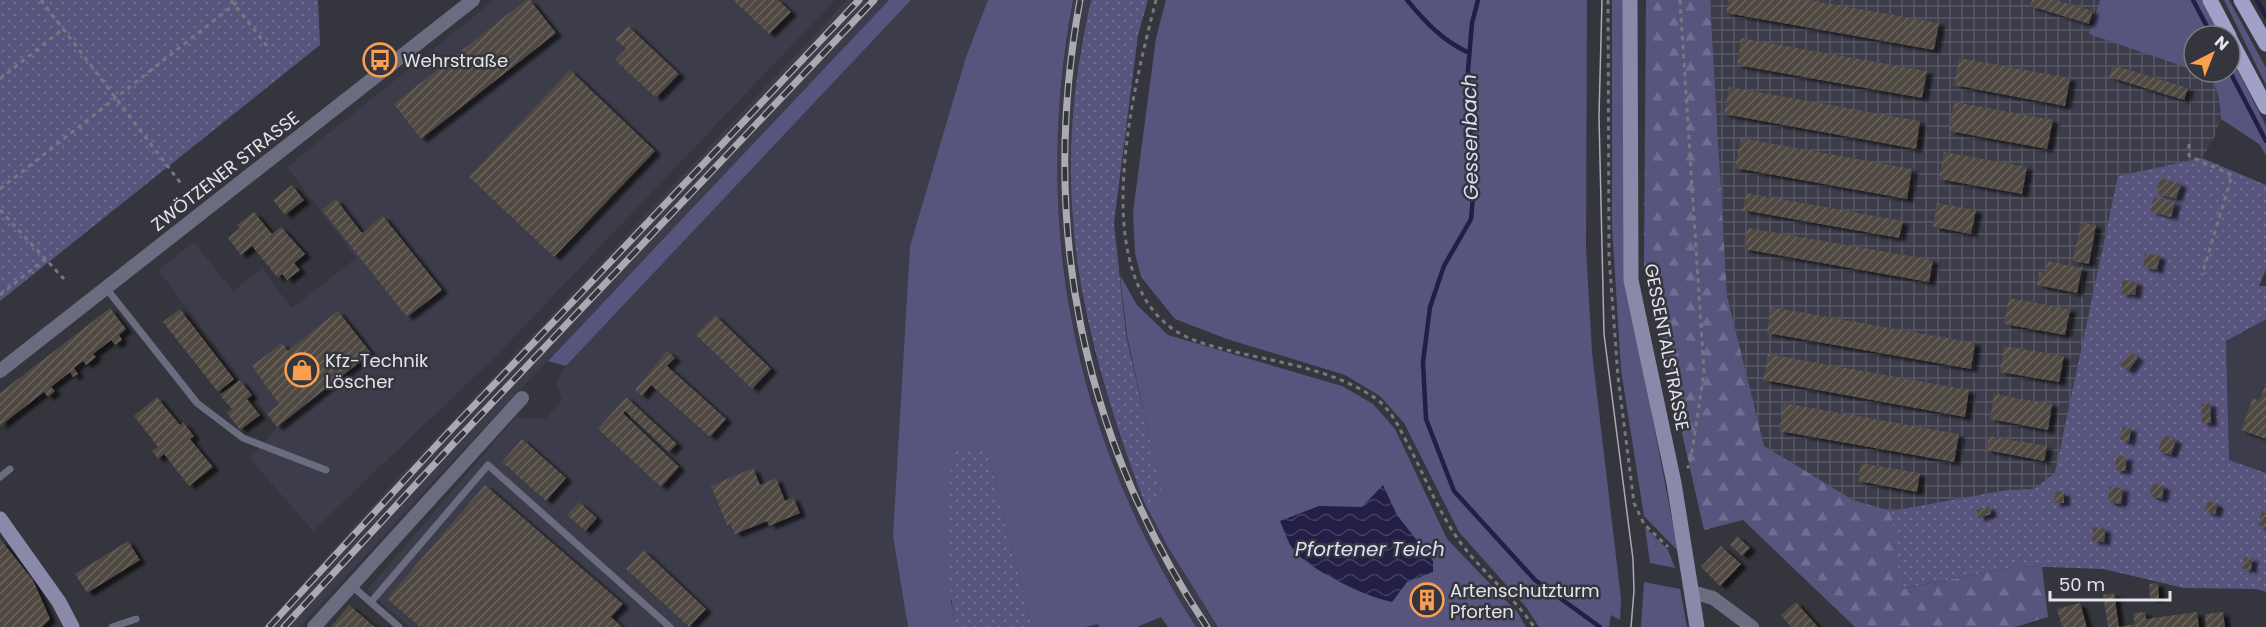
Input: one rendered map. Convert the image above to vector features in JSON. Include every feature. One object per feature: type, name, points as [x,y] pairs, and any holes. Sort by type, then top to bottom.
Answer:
[{"type":"main road","name":"GESSENTALSTRASSE","points":[[1630,0],[1631,280],[1674,483],[1697,627]]},
{"type":"main road","points":[[2210,0],[2222,24]]},
{"type":"main road","points":[[2241,0],[2266,45]]},
{"type":"main road","points":[[2242,61],[2266,106]]},
{"type":"main road","points":[[0,519],[59,602],[72,627]]},
{"type":"street","name":"ZWÖTZENER STRASSE","points":[[0,371],[473,0]]},
{"type":"street","points":[[314,627],[522,398]]},
{"type":"street","points":[[1692,592],[1713,598],[1752,627]]},
{"type":"lane","points":[[106,288],[197,403],[243,438],[326,470]]},
{"type":"lane","points":[[371,602],[488,465],[670,627]]},
{"type":"lane","points":[[0,477],[10,469]]},
{"type":"lane","points":[[351,585],[399,627]]},
{"type":"lane","points":[[112,627],[136,619]]},
{"type":"path","points":[[41,0],[182,185]]},
{"type":"path","points":[[231,0],[270,50]]},
{"type":"path","points":[[0,189],[114,96],[240,0]]},
{"type":"path","points":[[1156,0],[1133,107],[1124,182],[1127,255],[1138,290],[1158,317],[1195,341],[1344,379],[1386,408],[1395,419],[1458,540],[1522,610],[1534,627]]},
{"type":"path","points":[[1674,483],[1690,465],[1704,372],[1680,0]]},
{"type":"path","points":[[0,79],[63,29]]},
{"type":"path","points":[[2189,144],[2189,156],[2232,175],[2202,275]]},
{"type":"path","points":[[0,210],[64,279]]},
{"type":"path","points":[[0,295],[45,259]]},
{"type":"shaded area","points":[[494,0],[835,0],[495,357],[313,531],[250,459],[277,427],[158,270],[194,242],[233,291],[262,269],[292,308],[356,258],[287,167]]},
{"type":"shaded area","points":[[847,0],[889,0],[433,482],[300,627],[263,627],[384,493]]},
{"type":"shaded area","points":[[911,0],[988,0],[966,57],[910,246],[894,536],[908,627],[409,627],[367,590],[515,418],[545,419],[562,400],[556,382],[566,366]]},
{"type":"shaded area","points":[[1073,0],[1091,0],[1080,49],[1082,301],[1095,358],[1118,431],[1145,504],[1168,547],[1218,627],[1196,627],[1154,560],[1103,445],[1072,326],[1059,226],[1056,158],[1058,102]]},
{"type":"shaded area","points":[[1710,0],[2100,0],[2090,34],[2182,65],[2182,84],[2213,84],[2219,93],[2221,119],[2214,138],[2202,158],[2118,176],[2056,473],[2034,489],[2007,490],[1891,511],[1853,500],[1764,447],[1727,296]]},
{"type":"shaded area","points":[[2266,319],[2266,473],[2229,460],[2226,340]]},
{"type":"green space","points":[[0,0],[318,0],[320,45],[0,301]]},
{"type":"green space","points":[[889,0],[911,0],[566,366],[548,361]]},
{"type":"green space","points":[[988,0],[1073,0],[1061,83],[1057,165],[1061,246],[1073,326],[1092,403],[1119,480],[1154,554],[1196,627],[1168,627],[1161,617],[1137,627],[1099,627],[1098,624],[1085,627],[1032,627],[987,451],[951,601],[956,627],[908,627],[893,536],[910,246],[966,57]]},
{"type":"green space","points":[[1091,0],[1148,0],[1138,35],[1114,223],[1126,335],[1163,498],[1145,504],[1102,377],[1087,316],[1077,256],[1072,195],[1072,133],[1078,68]]},
{"type":"green space","points":[[1166,0],[1587,0],[1586,248],[1592,352],[1621,599],[1620,620],[1611,615],[1609,627],[1539,627],[1526,607],[1459,532],[1404,423],[1380,396],[1345,375],[1227,339],[1175,319],[1141,277],[1135,253],[1133,212],[1156,38]]},
{"type":"green space","points":[[1612,0],[1623,0],[1625,276],[1678,551],[1644,516],[1621,370],[1612,227]]},
{"type":"green space","points":[[1646,0],[1710,0],[1727,296],[1764,446],[1853,500],[1891,511],[1902,589],[2018,566],[2042,567],[2048,617],[2015,627],[1855,627],[1743,520],[1704,530],[1644,266]]},
{"type":"green space","points":[[2100,0],[2203,0],[2215,24],[2182,24],[2182,66],[2089,34]]},
{"type":"green space","points":[[2224,0],[2229,0],[2266,68],[2266,85],[2242,36],[2242,24],[2236,24]]},
{"type":"green space","points":[[2242,79],[2266,126],[2266,155],[2259,144],[2221,119],[2214,84],[2242,84]]},
{"type":"green space","points":[[2202,158],[2266,185],[2266,269],[2259,286],[2266,286],[2266,319],[2226,341],[2229,460],[2266,473],[2266,592],[2256,589],[2184,588],[2103,569],[2018,566],[1901,589],[1891,511],[2007,490],[2034,489],[2055,473],[2118,176]]},
{"type":"green space","points":[[1120,275],[1137,305],[1168,335],[1342,386],[1373,404],[1395,429],[1447,539],[1518,613],[1526,627],[1218,627],[1168,547],[1145,504],[1162,497],[1127,335]]},
{"type":"green space","points":[[952,449],[987,451],[1032,627],[956,627],[949,561]]},
{"type":"green space","points":[[1645,527],[1668,550],[1675,568],[1650,563]]},
{"type":"green space","points":[[1644,582],[1680,589],[1687,627],[1641,627]]},
{"type":"water","name":"Pfortener Teich","points":[[1383,485],[1397,515],[1433,561],[1433,572],[1407,582],[1392,602],[1353,588],[1310,565],[1292,548],[1280,521],[1319,506],[1362,507]]},
{"type":"building","points":[[526,0],[530,0],[556,33],[421,139],[394,104]]},
{"type":"building","points":[[733,0],[778,0],[791,12],[769,34]]},
{"type":"building","points":[[1728,0],[1809,0],[1939,23],[1934,50],[1726,13]]},
{"type":"building","points":[[2032,0],[2056,0],[2093,11],[2089,24],[2030,6]]},
{"type":"building","points":[[628,26],[679,74],[656,98],[615,60],[626,49],[615,39]]},
{"type":"building","points":[[1741,38],[1927,71],[1922,98],[1737,65]]},
{"type":"building","points":[[1959,58],[2070,78],[2065,106],[1954,85]]},
{"type":"building","points":[[2113,65],[2188,88],[2184,100],[2109,77]]},
{"type":"building","points":[[570,70],[655,151],[554,257],[469,177]]},
{"type":"building","points":[[1729,87],[1920,121],[1916,149],[1724,114]]},
{"type":"building","points":[[1954,102],[2053,120],[2047,149],[1949,131]]},
{"type":"building","points":[[1741,138],[1912,169],[1907,199],[1735,168]]},
{"type":"building","points":[[1944,152],[2027,167],[2022,194],[1939,179]]},
{"type":"building","points":[[2160,178],[2181,184],[2176,199],[2156,193]]},
{"type":"building","points":[[292,185],[304,200],[285,215],[273,200]]},
{"type":"building","points":[[1746,193],[1903,221],[1899,238],[1743,210]]},
{"type":"building","points":[[2154,197],[2175,202],[2171,217],[2150,211]]},
{"type":"building","points":[[336,199],[362,233],[383,216],[442,290],[407,317],[322,210]]},
{"type":"building","points":[[1937,203],[1976,210],[1971,234],[1933,227]]},
{"type":"building","points":[[254,212],[272,234],[281,227],[305,254],[294,263],[300,270],[287,280],[282,274],[278,278],[252,246],[241,255],[228,238],[240,228],[237,225]]},
{"type":"building","points":[[2081,222],[2096,225],[2089,264],[2073,261]]},
{"type":"building","points":[[1748,228],[1933,260],[1929,282],[1744,249]]},
{"type":"building","points":[[2145,253],[2160,256],[2157,270],[2143,267]]},
{"type":"building","points":[[2048,261],[2082,268],[2077,293],[2037,285],[2039,272],[2046,273]]},
{"type":"building","points":[[2122,280],[2137,282],[2135,295],[2121,294]]},
{"type":"building","points":[[2009,298],[2070,309],[2065,335],[2004,324]]},
{"type":"building","points":[[1771,307],[1975,343],[1971,369],[1767,333]]},
{"type":"building","points":[[110,308],[126,329],[119,335],[122,340],[115,345],[111,340],[93,354],[96,357],[86,365],[83,361],[74,368],[78,374],[73,377],[70,372],[51,387],[55,391],[48,397],[44,392],[0,426],[0,393]]},
{"type":"building","points":[[180,309],[234,379],[218,392],[163,322]]},
{"type":"building","name":"Kfz-Technik Löscher","points":[[338,311],[371,353],[277,427],[267,414],[279,404],[252,366],[282,343],[288,351]]},
{"type":"building","points":[[715,315],[771,369],[752,389],[696,335]]},
{"type":"building","points":[[2004,346],[2064,356],[2059,382],[2000,372]]},
{"type":"building","points":[[667,351],[675,358],[667,366],[726,419],[710,437],[651,385],[642,396],[635,390]]},
{"type":"building","points":[[2130,352],[2138,358],[2128,371],[2120,365]]},
{"type":"building","points":[[1768,354],[1969,390],[1965,417],[1763,380]]},
{"type":"building","points":[[240,380],[252,395],[247,399],[260,415],[240,430],[227,413],[232,409],[220,395]]},
{"type":"building","points":[[2266,384],[2266,439],[2241,430],[2253,398],[2259,401]]},
{"type":"building","points":[[1994,394],[2052,404],[2048,430],[1990,419]]},
{"type":"building","points":[[157,397],[180,425],[183,422],[194,436],[190,439],[213,467],[189,486],[164,454],[158,459],[152,451],[158,447],[134,416]]},
{"type":"building","points":[[626,397],[677,444],[669,452],[625,411],[623,413],[679,467],[661,487],[598,429]]},
{"type":"building","points":[[1784,403],[1959,434],[1954,462],[1779,431]]},
{"type":"building","points":[[2210,403],[2211,423],[2202,423],[2201,404]]},
{"type":"building","points":[[2122,427],[2131,428],[2129,442],[2120,440]]},
{"type":"building","points":[[2163,435],[2176,440],[2171,455],[2158,451]]},
{"type":"building","points":[[1989,436],[2047,446],[2044,461],[1986,450]]},
{"type":"building","points":[[522,439],[566,478],[546,501],[502,462]]},
{"type":"building","points":[[2116,456],[2127,457],[2125,471],[2115,470]]},
{"type":"building","points":[[1861,463],[1920,473],[1917,492],[1858,481]]},
{"type":"building","points":[[753,468],[760,485],[776,478],[785,501],[793,497],[800,513],[769,526],[767,521],[735,534],[730,524],[727,525],[711,486]]},
{"type":"building","points":[[2152,483],[2164,486],[2162,499],[2150,496]]},
{"type":"building","points":[[485,485],[623,604],[611,617],[622,627],[420,627],[387,599]]},
{"type":"building","points":[[2109,487],[2123,488],[2121,504],[2108,502]]},
{"type":"building","points":[[2055,491],[2064,492],[2064,503],[2054,503]]},
{"type":"building","points":[[2208,501],[2218,504],[2215,514],[2205,511]]},
{"type":"building","points":[[579,502],[597,518],[585,531],[567,515]]},
{"type":"building","points":[[1989,506],[1991,514],[1978,518],[1976,510]]},
{"type":"building","points":[[2262,511],[2266,513],[2266,528],[2258,525]]},
{"type":"building","points":[[2093,527],[2105,529],[2104,542],[2092,541]]},
{"type":"building","points":[[1737,536],[1750,548],[1742,556],[1730,545]]},
{"type":"building","points":[[0,539],[33,580],[50,619],[42,627],[0,627]]},
{"type":"building","points":[[128,541],[140,560],[87,593],[75,574]]},
{"type":"building","points":[[1721,546],[1741,564],[1720,586],[1701,567]]},
{"type":"building","points":[[643,550],[706,609],[689,627],[626,569]]},
{"type":"building","points":[[2244,557],[2252,558],[2251,570],[2243,569]]},
{"type":"building","points":[[2158,583],[2159,598],[2150,599],[2149,584]]},
{"type":"building","points":[[2114,593],[2119,627],[2108,627],[2103,595]]},
{"type":"building","name":"Artenschutzturm Pforten","points":[[1424,594],[1433,596],[1431,606],[1422,604]]},
{"type":"building","points":[[1796,602],[1818,627],[1791,627],[1781,615]]},
{"type":"building","points":[[2080,603],[2087,627],[2062,627],[2057,609]]},
{"type":"building","points":[[349,605],[375,627],[331,627]]},
{"type":"building","points":[[2145,612],[2146,619],[2197,612],[2199,627],[2119,627],[2135,624],[2133,613]]},
{"type":"building","points":[[2223,612],[2225,627],[2206,627],[2205,614]]},
{"type":"waterway","points":[[1407,0],[1435,30],[1469,53]]},
{"type":"waterway","name":"Gessenbach","points":[[1478,0],[1472,23],[1468,70],[1470,128],[1475,175],[1471,219],[1444,266],[1430,307],[1423,362],[1426,419],[1454,491],[1535,580],[1600,627]]},
{"type":"waterway","points":[[2193,0],[2206,24]]},
{"type":"waterway","points":[[2257,0],[2266,17]]},
{"type":"waterway","points":[[2236,84],[2266,141]]},
{"type":"tram line","points":[[1602,0],[1599,116],[1604,334],[1633,559],[1634,591],[1631,627]]},
{"type":"railway","points":[[269,627],[446,435],[859,0]]},
{"type":"railway","points":[[284,627],[454,443],[874,0]]},
{"type":"railway","points":[[1080,0],[1069,83],[1065,166],[1069,247],[1081,326],[1101,404],[1128,480],[1164,555],[1207,627]]},
{"type":"place","name":"Wehrstraße","points":[[380,60]]},
{"type":"place","name":"Kfz-Technik Löscher","points":[[302,370]]},
{"type":"place","name":"Artenschutzturm Pforten","points":[[1427,600]]}]
